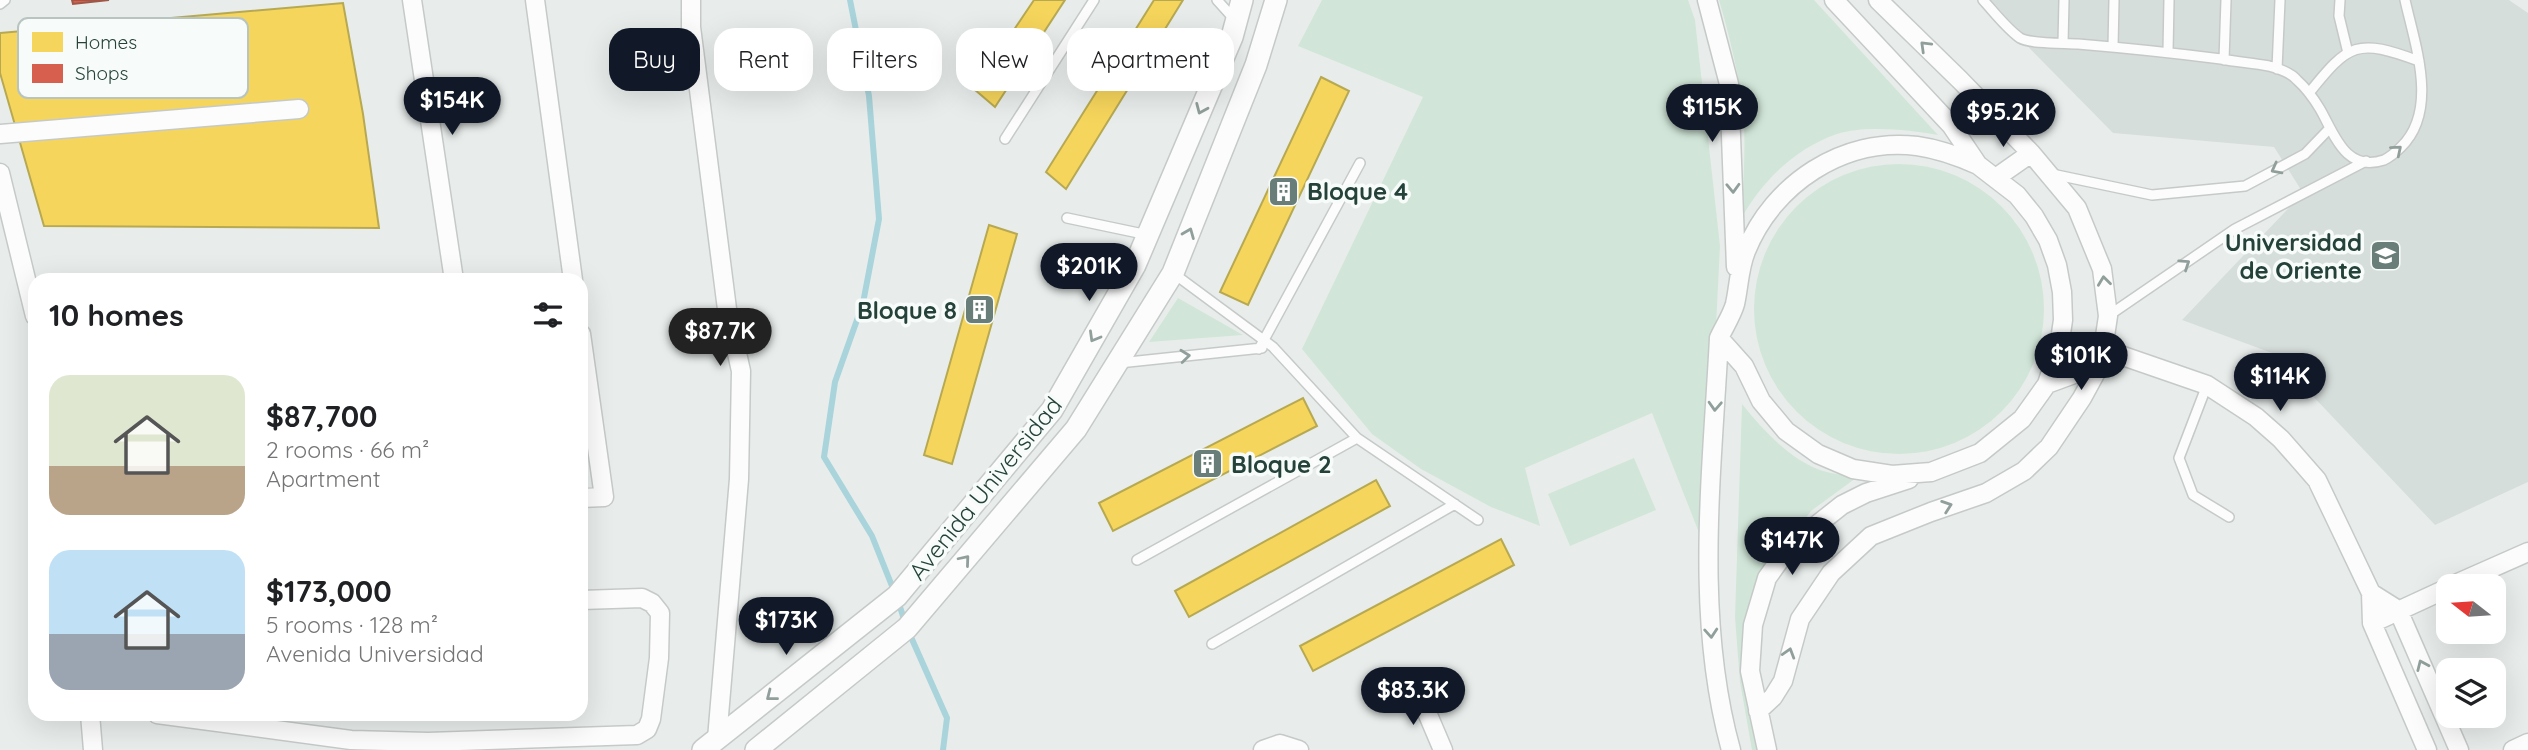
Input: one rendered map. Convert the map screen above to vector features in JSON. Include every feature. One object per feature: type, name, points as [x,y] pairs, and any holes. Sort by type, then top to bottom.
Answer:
[{"type":"street","points":[[412,0],[453,273]]},
{"type":"street","points":[[535,0],[572,273]]},
{"type":"street","points":[[691,0],[691,27],[727,309],[741,371],[739,479],[710,744]]},
{"type":"street","name":"Avenida Universidad","points":[[710,744],[897,596],[1052,410],[1135,265],[1232,37],[1242,0]]},
{"type":"street","name":"Avenida Universidad","points":[[756,750],[907,628],[1076,429],[1173,273],[1256,65],[1276,0]]},
{"type":"street","points":[[1707,0],[1729,84],[1737,282],[1735,305],[1719,338],[1710,523],[1710,634],[1724,725],[1731,750]]},
{"type":"street","points":[[1834,0],[1951,125],[1978,164]]},
{"type":"street","points":[[1758,711],[1773,697],[1783,681],[1800,619],[1831,573],[1871,536],[1986,493],[2024,471],[2049,447],[2082,398],[2101,363],[2108,316],[2102,269],[2077,208],[2031,153],[1961,80],[1878,0]]},
{"type":"street","points":[[0,134],[299,109]]},
{"type":"street","points":[[1737,282],[1745,253],[1758,225],[1777,200],[1799,179],[1825,162],[1864,149],[1884,145],[1915,145],[1945,151],[1978,164],[2017,195],[2048,240],[2057,265],[2062,292],[2063,320],[2059,347],[2047,384],[2022,419],[1980,453],[1866,493],[1842,505],[1789,547],[1768,578],[1753,625],[1750,671],[1767,750]]},
{"type":"street","points":[[1997,177],[2031,153]]},
{"type":"street","points":[[0,173],[28,287]]},
{"type":"street","points":[[1719,338],[1744,366],[1761,401],[1786,431],[1818,454],[1853,469],[1892,475],[1931,472]]},
{"type":"street","points":[[2047,384],[2123,356],[2207,385],[2256,417],[2281,439],[2317,480],[2371,593],[2372,623],[2427,750]]},
{"type":"street","points":[[588,384],[604,497],[588,498]]},
{"type":"street","points":[[2479,574],[2528,552]]},
{"type":"street","points":[[2371,593],[2398,610],[2459,750]]},
{"type":"street","points":[[2372,623],[2436,593]]},
{"type":"street","points":[[265,721],[351,740],[428,742],[637,735],[647,729],[651,719],[659,658],[660,613],[652,603],[642,598],[588,600]]},
{"type":"street","points":[[1417,689],[1443,750]]},
{"type":"street","points":[[91,721],[93,750]]},
{"type":"street","points":[[2513,750],[2528,743]]},
{"type":"street","points":[[1263,750],[1280,744],[1299,750]]},
{"type":"lane","points":[[0,4],[5,0]]},
{"type":"lane","points":[[1005,139],[1094,0]]},
{"type":"lane","points":[[1217,0],[1236,21]]},
{"type":"lane","points":[[2063,43],[2064,0]]},
{"type":"lane","points":[[2113,47],[2114,0]]},
{"type":"lane","points":[[2168,52],[2169,0]]},
{"type":"lane","points":[[2224,60],[2226,0]]},
{"type":"lane","points":[[2277,69],[2280,0]]},
{"type":"lane","points":[[2340,0],[2339,16],[2348,53]]},
{"type":"lane","points":[[2108,316],[2235,229],[2366,161],[2384,159],[2395,153],[2412,134],[2422,93],[2419,61],[2405,0]]},
{"type":"lane","points":[[1985,1],[2022,39],[2168,52],[2277,69],[2296,78],[2309,93],[2337,144],[2345,152],[2366,161]]},
{"type":"lane","points":[[2309,93],[2327,70],[2342,55],[2348,53],[2379,48],[2419,61]]},
{"type":"lane","points":[[2049,174],[2152,195],[2245,186],[2305,154],[2330,128]]},
{"type":"lane","points":[[1262,344],[1360,163]]},
{"type":"lane","points":[[1067,218],[1147,235]]},
{"type":"lane","points":[[1173,273],[1262,344]]},
{"type":"lane","points":[[1118,363],[1262,344],[1273,347],[1357,438],[1478,520]]},
{"type":"lane","points":[[2207,385],[2179,458],[2193,495],[2230,517]]},
{"type":"lane","points":[[1138,560],[1357,438]]},
{"type":"lane","points":[[1212,644],[1455,504]]},
{"type":"shaded area","name":"Universidad de Oriente","points":[[1982,0],[2509,0],[2528,13],[2528,482],[2435,525],[2272,353],[2182,320],[2303,193],[2274,147],[2113,133]]},
{"type":"green space","points":[[1322,0],[1688,0],[1695,20],[1720,246],[1705,548],[1652,413],[1525,468],[1540,526],[1491,507],[1421,469],[1372,434],[1302,349],[1423,97],[1298,46]]},
{"type":"green space","points":[[1719,0],[1814,0],[1938,135],[1874,129],[1848,131],[1822,140],[1794,157],[1770,178],[1742,217],[1742,102]]},
{"type":"green space","points":[[1899,164],[1927,167],[1954,175],[1991,197],[2011,217],[2033,254],[2041,281],[2044,309],[2041,337],[2033,364],[2011,401],[1991,421],[1954,443],[1927,451],[1899,454],[1871,451],[1844,443],[1807,421],[1787,401],[1765,364],[1757,337],[1754,309],[1757,281],[1765,254],[1787,217],[1807,197],[1844,175],[1871,167]]},
{"type":"green space","points":[[1178,298],[1243,335],[1149,342]]},
{"type":"green space","points":[[1742,404],[1788,452],[1823,471],[1856,478],[1811,511],[1789,540],[1757,622],[1761,750],[1752,750],[1740,682],[1735,617]]},
{"type":"green space","points":[[1634,458],[1656,510],[1570,546],[1548,494]]},
{"type":"building: Homes","points":[[1034,0],[1065,0],[1047,28],[1015,28]]},
{"type":"building: Homes","points":[[1154,0],[1183,0],[1166,28],[1136,28]]},
{"type":"building: Homes","points":[[343,3],[363,114],[379,228],[44,226],[0,73],[0,33],[18,31],[18,98],[248,98],[248,18],[172,18]]},
{"type":"building: Homes","name":"Bloque 4","points":[[1321,77],[1349,91],[1248,305],[1220,292]]},
{"type":"building: Homes","points":[[976,91],[1005,91],[995,107]]},
{"type":"building: Homes","points":[[1097,91],[1127,91],[1066,189],[1046,172]]},
{"type":"building: Homes","name":"Bloque 8","points":[[989,225],[1017,234],[952,464],[924,455]]},
{"type":"building: Homes","name":"Bloque 2","points":[[1303,398],[1317,426],[1113,531],[1099,503]]},
{"type":"building: Homes","points":[[1376,480],[1390,506],[1189,617],[1175,591]]},
{"type":"building: Homes","points":[[1501,539],[1514,565],[1313,671],[1300,646]]},
{"type":"building: Shops","points":[[72,0],[109,0],[73,4]]},
{"type":"waterway","points":[[850,0],[869,96],[879,219],[863,303],[835,382],[824,457],[872,536],[894,591]]},
{"type":"waterway","points":[[898,601],[907,628],[947,718],[943,750]]},
{"type":"place","name":"Bloque 4","points":[[1284,191]]},
{"type":"place","name":"Universidad de Oriente","points":[[2385,256]]},
{"type":"place","name":"Bloque 8","points":[[980,310]]},
{"type":"place","name":"Bloque 2","points":[[1208,464]]}]
